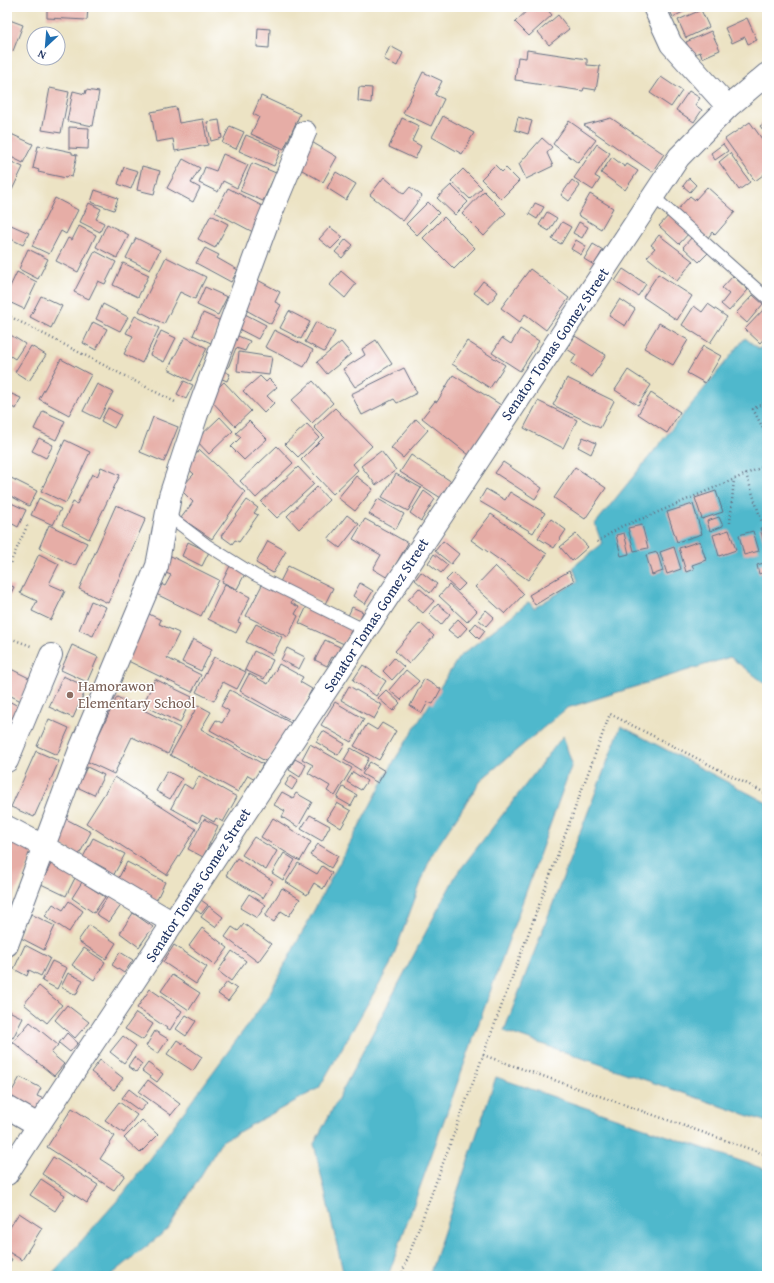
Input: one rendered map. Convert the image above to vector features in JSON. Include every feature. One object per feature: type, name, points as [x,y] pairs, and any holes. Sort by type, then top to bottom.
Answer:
[{"type":"street","points":[[654,7],[671,44],[728,107]]},
{"type":"street","name":"Senator Tomas Gomez Street","points":[[7,1174],[365,630],[679,157],[728,107],[767,74]]},
{"type":"street","points":[[7,945],[81,747],[157,566],[170,496],[197,414],[266,226],[305,132]]},
{"type":"street","points":[[7,761],[51,655]]},
{"type":"street","points":[[7,827],[43,846],[173,923]]},
{"type":"street","points":[[7,1107],[38,1125]]},
{"type":"lane","points":[[653,196],[767,298]]},
{"type":"lane","points":[[166,514],[207,544],[255,574],[365,630]]},
{"type":"path","points":[[7,315],[197,414]]},
{"type":"path","points":[[767,401],[753,409],[767,436]]},
{"type":"path","points":[[596,542],[622,526],[649,516],[767,465]]},
{"type":"path","points":[[746,474],[762,522]]},
{"type":"path","points":[[730,523],[734,479]]},
{"type":"path","points":[[7,570],[28,524]]},
{"type":"path","points":[[401,1276],[610,714],[767,794]]},
{"type":"path","points":[[483,1054],[767,1155]]},
{"type":"water","points":[[745,338],[759,349],[767,343],[767,685],[730,657],[567,708],[482,779],[431,856],[390,965],[319,1088],[222,1141],[168,1229],[110,1276],[50,1276],[124,1193],[266,1000],[394,761],[459,657],[529,602],[534,608],[578,581],[573,567],[602,544],[595,524]]},
{"type":"water","points":[[621,726],[767,803],[767,1122],[504,1031]]},
{"type":"water","points":[[563,736],[572,764],[388,1276],[344,1276],[314,1144],[456,875]]},
{"type":"water","points":[[496,1077],[767,1170],[767,1276],[429,1276]]},
{"type":"building","points":[[47,7],[88,7],[87,20],[47,18]]},
{"type":"building","points":[[531,7],[545,7],[552,15],[529,36],[515,22]]},
{"type":"building","points":[[668,7],[693,7],[673,17]]},
{"type":"building","points":[[701,10],[709,27],[686,38],[678,20]]},
{"type":"building","points":[[558,15],[569,29],[549,45],[538,32]]},
{"type":"building","points":[[747,18],[757,40],[748,44],[745,37],[732,43],[725,28]]},
{"type":"building","points":[[7,19],[23,25],[13,51],[7,48]]},
{"type":"building","points":[[258,28],[270,29],[269,48],[257,47]]},
{"type":"building","points":[[711,31],[720,50],[702,58],[700,52],[692,55],[686,42]]},
{"type":"building","points":[[390,46],[403,53],[397,66],[384,59]]},
{"type":"building","points":[[527,50],[587,59],[587,65],[600,66],[596,90],[584,88],[583,91],[515,80],[518,57],[526,58]]},
{"type":"building","points":[[423,72],[442,81],[435,95],[444,99],[431,126],[403,113]]},
{"type":"building","points":[[661,77],[682,91],[671,107],[650,93]]},
{"type":"building","points":[[359,87],[372,88],[371,103],[358,101]]},
{"type":"building","points":[[50,88],[69,92],[61,133],[42,130]]},
{"type":"building","points":[[86,90],[99,92],[93,126],[67,121],[73,91],[85,94]]},
{"type":"building","points":[[689,91],[700,98],[695,105],[702,110],[694,122],[676,110]]},
{"type":"building","points":[[261,96],[300,114],[284,149],[251,134],[259,117],[253,114]]},
{"type":"building","points":[[176,107],[179,123],[203,119],[208,145],[175,151],[173,139],[156,142],[151,112]]},
{"type":"building","points":[[443,116],[474,133],[462,154],[432,137]]},
{"type":"building","points":[[518,117],[532,121],[528,134],[515,130]]},
{"type":"building","points":[[402,118],[419,126],[412,141],[421,146],[415,159],[389,147]]},
{"type":"building","points":[[611,118],[664,154],[652,172],[584,125]]},
{"type":"building","points":[[219,120],[222,138],[211,141],[207,122]]},
{"type":"building","points":[[569,121],[596,140],[578,163],[553,144]]},
{"type":"building","points":[[767,121],[767,135],[760,126]]},
{"type":"building","points":[[750,122],[767,146],[767,172],[755,181],[725,139]]},
{"type":"building","points":[[230,126],[244,132],[236,149],[222,143]]},
{"type":"building","points":[[69,127],[89,128],[88,149],[69,148]]},
{"type":"building","points":[[11,134],[33,144],[23,163],[7,155],[7,142]]},
{"type":"building","points":[[246,135],[281,150],[274,166],[239,151]]},
{"type":"building","points":[[542,138],[552,147],[547,153],[553,166],[526,179],[519,164]]},
{"type":"building","points":[[310,141],[337,157],[323,182],[295,166]]},
{"type":"building","points":[[597,144],[610,153],[595,176],[600,179],[593,190],[574,178]]},
{"type":"building","points":[[723,144],[728,151],[715,160],[711,153]]},
{"type":"building","points":[[38,146],[72,152],[72,154],[77,155],[72,177],[67,176],[66,178],[38,172],[39,170],[33,168]]},
{"type":"building","points":[[730,153],[750,182],[739,190],[719,162]]},
{"type":"building","points":[[223,154],[248,165],[237,188],[223,181],[218,192],[199,183],[205,167],[216,171]]},
{"type":"building","points":[[612,157],[625,167],[627,164],[638,171],[625,190],[601,173]]},
{"type":"building","points":[[183,159],[200,168],[191,183],[200,188],[193,202],[167,188]]},
{"type":"building","points":[[7,160],[23,167],[12,190],[7,187]]},
{"type":"building","points":[[252,163],[276,173],[263,201],[240,191]]},
{"type":"building","points":[[495,165],[502,172],[506,168],[519,181],[501,199],[481,179]]},
{"type":"building","points":[[142,166],[160,171],[154,194],[137,190]]},
{"type":"building","points":[[124,167],[138,171],[131,189],[118,184]]},
{"type":"building","points":[[463,169],[482,188],[470,199],[451,181]]},
{"type":"building","points":[[336,172],[356,184],[346,200],[327,188]]},
{"type":"building","points":[[384,177],[404,194],[410,187],[422,196],[403,221],[370,195]]},
{"type":"building","points":[[689,178],[696,185],[690,192],[683,186]]},
{"type":"building","points":[[572,180],[580,186],[569,201],[561,195]]},
{"type":"building","points":[[451,185],[468,202],[455,215],[437,198]]},
{"type":"building","points":[[707,187],[735,212],[715,235],[712,232],[708,238],[677,210],[690,196],[695,200]]},
{"type":"building","points":[[228,188],[266,208],[253,232],[215,212]]},
{"type":"building","points":[[95,190],[118,198],[114,210],[91,202]]},
{"type":"building","points":[[484,191],[506,213],[484,236],[462,214]]},
{"type":"building","points":[[590,194],[613,208],[601,229],[578,215]]},
{"type":"building","points":[[55,198],[78,210],[66,234],[61,231],[49,254],[32,246]]},
{"type":"building","points":[[428,202],[439,213],[417,235],[406,224]]},
{"type":"building","points":[[89,203],[101,209],[96,219],[104,223],[100,232],[80,222]]},
{"type":"building","points":[[535,203],[544,207],[537,219],[529,214]]},
{"type":"building","points":[[547,212],[557,218],[549,231],[539,225]]},
{"type":"building","points":[[670,214],[690,232],[679,244],[659,226]]},
{"type":"building","points":[[211,215],[228,224],[215,248],[198,239]]},
{"type":"building","points":[[444,217],[475,248],[454,269],[423,238]]},
{"type":"building","points":[[562,222],[571,227],[561,244],[552,239]]},
{"type":"building","points":[[579,222],[588,227],[582,238],[573,233]]},
{"type":"building","points":[[107,224],[129,235],[117,258],[96,247]]},
{"type":"building","points":[[11,225],[29,233],[23,245],[7,237]]},
{"type":"building","points":[[79,226],[96,235],[78,272],[56,261],[68,238],[72,240]]},
{"type":"building","points":[[330,227],[343,237],[331,249],[319,239]]},
{"type":"building","points":[[659,235],[693,261],[677,281],[647,257],[655,248],[651,245]]},
{"type":"building","points":[[692,237],[709,252],[699,262],[683,247]]},
{"type":"building","points":[[136,238],[160,250],[150,270],[126,258]]},
{"type":"building","points":[[346,239],[353,245],[342,258],[335,252]]},
{"type":"building","points":[[576,240],[586,246],[581,255],[571,249]]},
{"type":"building","points":[[593,244],[603,250],[594,265],[584,259]]},
{"type":"building","points":[[205,248],[219,255],[217,258],[238,270],[231,282],[196,263]]},
{"type":"building","points":[[28,249],[48,259],[38,279],[19,269]]},
{"type":"building","points":[[95,251],[116,262],[105,284],[98,281],[89,299],[74,292]]},
{"type":"building","points":[[166,257],[206,277],[195,299],[180,292],[164,324],[139,311]]},
{"type":"building","points":[[123,263],[149,275],[138,297],[113,285]]},
{"type":"building","points":[[530,269],[569,298],[546,330],[525,314],[520,322],[501,308]]},
{"type":"building","points":[[623,269],[646,284],[638,296],[615,281]]},
{"type":"building","points":[[341,271],[356,284],[345,298],[330,285]]},
{"type":"building","points":[[17,272],[37,282],[24,309],[7,301],[7,293]]},
{"type":"building","points":[[658,274],[692,296],[677,320],[643,297]]},
{"type":"building","points":[[733,276],[748,290],[729,311],[721,304],[729,294],[722,288]]},
{"type":"building","points":[[252,277],[280,292],[275,302],[281,305],[271,324],[239,306]]},
{"type":"building","points":[[483,281],[498,292],[489,304],[474,293]]},
{"type":"building","points":[[205,287],[227,297],[218,315],[197,305]]},
{"type":"building","points":[[753,295],[763,304],[747,323],[736,313]]},
{"type":"building","points":[[41,296],[62,306],[51,328],[30,317]]},
{"type":"building","points":[[620,299],[635,309],[625,326],[609,316]]},
{"type":"building","points":[[103,304],[128,317],[120,331],[96,319]]},
{"type":"building","points":[[708,304],[727,317],[710,343],[682,325],[694,306],[702,312]]},
{"type":"building","points":[[765,308],[767,310],[767,335],[760,343],[745,329]]},
{"type":"building","points":[[289,311],[310,322],[301,339],[280,328]]},
{"type":"building","points":[[241,312],[266,325],[258,339],[233,326]]},
{"type":"building","points":[[203,313],[221,321],[211,343],[193,335]]},
{"type":"building","points":[[135,316],[159,328],[142,363],[124,354],[133,336],[126,333]]},
{"type":"building","points":[[93,322],[107,329],[96,350],[83,343]]},
{"type":"building","points":[[316,322],[335,332],[324,352],[305,342]]},
{"type":"building","points":[[659,323],[688,340],[673,365],[644,348]]},
{"type":"building","points":[[520,329],[539,341],[520,371],[492,353],[502,338],[511,344]]},
{"type":"building","points":[[274,330],[313,350],[304,367],[265,347]]},
{"type":"building","points":[[161,331],[176,338],[164,362],[150,355]]},
{"type":"building","points":[[9,334],[25,344],[15,359],[9,355],[7,358],[7,337]]},
{"type":"building","points":[[233,334],[250,341],[245,351],[236,348],[228,368],[218,363]]},
{"type":"building","points":[[575,336],[606,355],[592,377],[571,363],[576,355],[567,349]]},
{"type":"building","points":[[185,337],[207,348],[191,381],[168,369]]},
{"type":"building","points":[[376,340],[392,364],[355,387],[343,369],[365,355],[362,349]]},
{"type":"building","points":[[467,341],[505,365],[490,388],[452,364]]},
{"type":"building","points":[[341,342],[351,354],[327,374],[317,362]]},
{"type":"building","points":[[31,346],[46,355],[29,381],[15,372]]},
{"type":"building","points":[[703,346],[721,356],[705,383],[687,373]]},
{"type":"building","points":[[239,352],[272,357],[269,375],[237,371]]},
{"type":"building","points":[[61,359],[91,375],[69,415],[39,399]]},
{"type":"building","points":[[404,368],[417,393],[397,403],[394,399],[362,415],[351,394]]},
{"type":"building","points":[[219,369],[230,374],[227,381],[217,377]]},
{"type":"building","points":[[628,370],[651,385],[638,405],[615,390]]},
{"type":"building","points":[[453,375],[501,405],[469,455],[422,418],[435,401],[437,402]]},
{"type":"building","points":[[260,376],[266,382],[269,379],[277,387],[267,396],[274,403],[264,413],[243,391]]},
{"type":"building","points":[[567,378],[614,401],[600,428],[553,405]]},
{"type":"building","points":[[184,381],[193,385],[186,399],[177,394]]},
{"type":"building","points":[[313,381],[333,403],[312,423],[291,401]]},
{"type":"building","points":[[224,382],[251,411],[235,426],[208,397]]},
{"type":"building","points":[[97,384],[113,392],[99,419],[83,411]]},
{"type":"building","points":[[7,392],[21,398],[16,409],[7,405]]},
{"type":"building","points":[[651,393],[680,412],[667,433],[638,414]]},
{"type":"building","points":[[538,401],[577,420],[563,448],[524,428]]},
{"type":"building","points":[[108,408],[121,415],[114,428],[101,421]]},
{"type":"building","points":[[335,408],[372,446],[353,464],[358,470],[333,494],[301,460],[324,437],[314,427]]},
{"type":"building","points":[[43,411],[65,421],[56,440],[34,429]]},
{"type":"building","points":[[153,417],[178,427],[164,462],[140,452]]},
{"type":"building","points":[[220,417],[233,431],[209,454],[196,440]]},
{"type":"building","points":[[416,419],[428,430],[403,458],[391,448]]},
{"type":"building","points":[[249,421],[267,439],[244,460],[231,447],[241,437],[236,433]]},
{"type":"building","points":[[307,424],[319,437],[298,457],[285,444]]},
{"type":"building","points":[[583,437],[596,443],[591,454],[578,447]]},
{"type":"building","points":[[39,438],[53,445],[46,458],[32,451]]},
{"type":"building","points":[[65,440],[90,452],[66,503],[41,491]]},
{"type":"building","points":[[277,446],[293,463],[256,498],[240,481]]},
{"type":"building","points":[[200,450],[245,492],[212,539],[181,518],[193,502],[180,489],[194,474],[185,466]]},
{"type":"building","points":[[381,451],[396,470],[376,485],[361,466]]},
{"type":"building","points":[[411,455],[452,482],[441,498],[400,472]]},
{"type":"building","points":[[503,462],[542,488],[535,499],[495,473]]},
{"type":"building","points":[[101,467],[120,475],[89,539],[62,525],[73,502],[77,504],[92,474],[97,477]]},
{"type":"building","points":[[298,467],[314,484],[277,518],[261,502]]},
{"type":"building","points":[[575,467],[606,488],[585,519],[554,498]]},
{"type":"building","points":[[396,474],[421,488],[408,511],[382,497]]},
{"type":"building","points":[[7,476],[37,491],[29,506],[7,494]]},
{"type":"building","points":[[356,476],[373,489],[355,511],[338,498]]},
{"type":"building","points":[[317,487],[329,500],[299,529],[287,516]]},
{"type":"building","points":[[486,489],[505,500],[510,492],[545,513],[533,533],[479,501]]},
{"type":"building","points":[[424,491],[435,499],[421,521],[410,513]]},
{"type":"building","points":[[716,491],[723,512],[702,519],[695,498]]},
{"type":"building","points":[[39,498],[61,509],[53,525],[31,515]]},
{"type":"building","points":[[378,499],[404,514],[396,529],[369,514]]},
{"type":"building","points":[[247,500],[258,508],[254,513],[258,515],[239,542],[235,540],[232,544],[221,536]]},
{"type":"building","points":[[7,501],[26,510],[18,527],[7,521]]},
{"type":"building","points":[[693,504],[702,534],[677,542],[667,512]]},
{"type":"building","points":[[116,505],[146,518],[108,603],[79,589]]},
{"type":"building","points":[[491,514],[547,554],[528,580],[471,540]]},
{"type":"building","points":[[347,515],[359,524],[340,548],[328,539]]},
{"type":"building","points":[[719,517],[723,526],[710,531],[707,521]]},
{"type":"building","points":[[365,519],[408,543],[388,578],[373,569],[381,555],[353,539]]},
{"type":"building","points":[[551,519],[566,530],[554,548],[538,538]]},
{"type":"building","points":[[49,525],[87,543],[75,566],[39,548]]},
{"type":"building","points":[[642,525],[648,548],[634,551],[628,528]]},
{"type":"building","points":[[767,527],[767,553],[760,528]]},
{"type":"building","points":[[729,530],[736,550],[719,556],[713,535]]},
{"type":"building","points":[[753,531],[759,551],[744,555],[739,535]]},
{"type":"building","points":[[624,533],[629,554],[621,556],[616,535]]},
{"type":"building","points":[[576,534],[588,547],[572,561],[560,547]]},
{"type":"building","points":[[268,541],[286,551],[273,573],[256,563]]},
{"type":"building","points":[[443,541],[459,554],[451,564],[435,551]]},
{"type":"building","points":[[700,541],[706,560],[692,565],[694,569],[686,572],[679,548]]},
{"type":"building","points":[[188,542],[209,552],[202,566],[182,556]]},
{"type":"building","points":[[674,547],[681,569],[667,574],[660,552]]},
{"type":"building","points":[[657,552],[663,571],[652,575],[646,555]]},
{"type":"building","points":[[39,554],[59,564],[49,584],[65,591],[51,620],[32,611],[37,601],[20,593]]},
{"type":"building","points":[[434,554],[448,565],[441,573],[428,563]]},
{"type":"building","points":[[171,556],[219,580],[201,616],[152,592],[157,582],[165,586],[171,575],[163,572]]},
{"type":"building","points":[[767,562],[767,571],[759,574],[757,565]]},
{"type":"building","points":[[231,564],[246,572],[237,589],[222,582]]},
{"type":"building","points":[[288,566],[333,588],[325,604],[280,582]]},
{"type":"building","points":[[495,566],[524,594],[505,614],[475,587]]},
{"type":"building","points":[[569,571],[574,581],[535,605],[529,595]]},
{"type":"building","points":[[421,572],[437,584],[430,593],[415,580]]},
{"type":"building","points":[[453,573],[465,584],[458,591],[446,580]]},
{"type":"building","points":[[263,583],[294,597],[291,603],[299,607],[295,614],[298,616],[288,637],[246,616]]},
{"type":"building","points":[[360,583],[373,591],[365,604],[353,596]]},
{"type":"building","points":[[7,584],[14,587],[7,601]]},
{"type":"building","points":[[225,584],[250,597],[238,622],[241,623],[236,633],[208,619]]},
{"type":"building","points":[[449,585],[477,611],[467,622],[439,596]]},
{"type":"building","points":[[419,588],[434,601],[423,613],[408,600]]},
{"type":"building","points":[[91,601],[106,607],[93,636],[79,630]]},
{"type":"building","points":[[438,604],[450,614],[441,625],[429,614]]},
{"type":"building","points":[[307,606],[352,629],[344,644],[299,623]]},
{"type":"building","points":[[352,607],[363,612],[359,621],[348,616]]},
{"type":"building","points":[[486,610],[494,617],[486,626],[478,619]]},
{"type":"building","points":[[147,613],[161,620],[159,624],[179,633],[167,658],[201,675],[192,692],[124,659]]},
{"type":"building","points":[[458,619],[467,628],[458,638],[448,630]]},
{"type":"building","points":[[420,623],[434,636],[409,664],[395,651]]},
{"type":"building","points":[[476,623],[485,631],[479,639],[470,630]]},
{"type":"building","points":[[256,624],[282,637],[273,655],[246,642]]},
{"type":"building","points":[[193,639],[212,649],[201,671],[182,662]]},
{"type":"building","points":[[325,640],[340,647],[335,658],[332,657],[327,666],[315,660]]},
{"type":"building","points":[[72,645],[98,657],[87,682],[61,670]]},
{"type":"building","points":[[287,648],[305,657],[299,669],[281,660]]},
{"type":"building","points":[[254,651],[273,660],[264,679],[245,670]]},
{"type":"building","points":[[214,657],[246,672],[237,689],[223,682],[214,701],[196,692]]},
{"type":"building","points":[[394,658],[404,667],[392,680],[383,671]]},
{"type":"building","points":[[279,664],[303,677],[300,682],[312,689],[294,722],[240,691],[249,674],[268,684]]},
{"type":"building","points":[[363,665],[386,681],[376,696],[353,680]]},
{"type":"building","points":[[11,669],[31,679],[21,701],[7,694],[7,676]]},
{"type":"building","points":[[406,670],[419,681],[401,700],[389,690]]},
{"type":"building","points":[[63,676],[87,687],[73,718],[49,707]]},
{"type":"building","points":[[155,679],[192,697],[180,723],[143,705]]},
{"type":"building","points":[[424,679],[441,689],[433,704],[428,702],[422,713],[410,706]]},
{"type":"building","points":[[349,686],[382,705],[374,719],[341,700]]},
{"type":"building","points":[[230,690],[291,723],[267,762],[210,730],[216,720],[222,723],[229,711],[221,706]]},
{"type":"building","points":[[386,690],[400,703],[393,711],[378,698]]},
{"type":"building","points":[[117,697],[180,728],[168,754],[132,737],[114,774],[86,761]]},
{"type":"building","points":[[7,700],[18,706],[9,725],[7,724]]},
{"type":"building","points":[[335,702],[364,719],[351,742],[321,725]]},
{"type":"building","points":[[198,705],[211,712],[201,729],[263,764],[255,779],[248,775],[238,792],[170,755]]},
{"type":"building","points":[[49,719],[69,728],[57,755],[37,746]]},
{"type":"building","points":[[382,723],[396,731],[379,760],[354,746],[367,724],[377,730]]},
{"type":"building","points":[[323,731],[345,744],[338,755],[316,742]]},
{"type":"building","points":[[310,744],[352,768],[335,796],[327,791],[330,786],[308,773],[313,765],[302,759]]},
{"type":"building","points":[[351,748],[369,758],[362,771],[344,760]]},
{"type":"building","points":[[36,751],[59,761],[34,817],[11,807]]},
{"type":"building","points":[[295,759],[306,765],[300,777],[289,770]]},
{"type":"building","points":[[370,762],[385,771],[378,783],[362,774]]},
{"type":"building","points":[[87,767],[104,775],[94,795],[77,787]]},
{"type":"building","points":[[167,771],[182,779],[170,799],[156,791]]},
{"type":"building","points":[[353,772],[367,781],[361,790],[347,782]]},
{"type":"building","points":[[291,775],[298,780],[292,790],[285,785]]},
{"type":"building","points":[[199,776],[237,797],[223,822],[216,818],[214,822],[202,815],[198,823],[171,808],[184,784],[192,789]]},
{"type":"building","points":[[115,777],[196,829],[167,875],[86,823]]},
{"type":"building","points":[[343,787],[357,795],[351,806],[337,798]]},
{"type":"building","points":[[282,792],[293,798],[296,793],[312,802],[298,827],[282,817],[285,811],[274,805]]},
{"type":"building","points":[[337,803],[351,811],[341,828],[327,819]]},
{"type":"building","points":[[310,815],[330,826],[322,841],[301,829]]},
{"type":"building","points":[[64,818],[91,832],[79,855],[53,841]]},
{"type":"building","points":[[273,818],[311,842],[300,861],[261,837]]},
{"type":"building","points":[[204,819],[218,826],[203,857],[188,849]]},
{"type":"building","points":[[254,837],[277,851],[266,870],[242,855]]},
{"type":"building","points":[[7,838],[35,851],[9,906],[7,905]]},
{"type":"building","points":[[93,838],[125,854],[111,880],[102,876],[106,869],[95,863],[93,867],[81,861]]},
{"type":"building","points":[[318,844],[338,856],[331,868],[310,855]]},
{"type":"building","points":[[284,853],[295,860],[283,880],[272,873]]},
{"type":"building","points":[[237,858],[273,881],[263,898],[226,875]]},
{"type":"building","points":[[127,862],[165,882],[156,901],[117,881]]},
{"type":"building","points":[[298,863],[317,874],[322,866],[332,873],[323,889],[314,883],[307,895],[286,882]]},
{"type":"building","points":[[51,864],[76,876],[66,896],[41,884]]},
{"type":"building","points":[[82,882],[105,897],[94,913],[72,898]]},
{"type":"building","points":[[282,888],[300,899],[289,916],[281,911],[274,922],[265,916]]},
{"type":"building","points":[[249,894],[266,905],[257,918],[240,908]]},
{"type":"building","points":[[109,895],[122,904],[109,922],[96,914]]},
{"type":"building","points":[[201,900],[208,905],[201,914],[195,909]]},
{"type":"building","points":[[69,901],[83,911],[69,932],[45,916],[53,904],[63,910]]},
{"type":"building","points":[[209,906],[223,917],[215,927],[201,917]]},
{"type":"building","points":[[133,913],[153,927],[139,947],[120,933]]},
{"type":"building","points":[[31,914],[55,926],[44,950],[19,937]]},
{"type":"building","points":[[244,924],[271,944],[258,962],[225,937],[232,927],[238,931]]},
{"type":"building","points":[[89,925],[116,943],[106,959],[78,941]]},
{"type":"building","points":[[202,928],[228,948],[215,965],[189,946]]},
{"type":"building","points":[[25,945],[50,958],[41,976],[29,970],[27,976],[14,969]]},
{"type":"building","points":[[174,945],[207,967],[196,984],[163,962]]},
{"type":"building","points":[[84,948],[105,962],[94,980],[72,965]]},
{"type":"building","points":[[232,951],[246,961],[231,981],[218,971]]},
{"type":"building","points":[[120,952],[133,960],[124,973],[112,965]]},
{"type":"building","points":[[52,961],[67,968],[57,989],[42,981]]},
{"type":"building","points":[[68,973],[83,980],[76,995],[61,987]]},
{"type":"building","points":[[172,975],[200,993],[189,1010],[161,991]]},
{"type":"building","points":[[227,982],[237,989],[228,1001],[218,994]]},
{"type":"building","points":[[39,986],[62,1005],[47,1023],[24,1004]]},
{"type":"building","points":[[150,989],[182,1011],[170,1030],[137,1008]]},
{"type":"building","points":[[67,1005],[89,1022],[75,1038],[55,1020]]},
{"type":"building","points":[[7,1010],[23,1018],[13,1038],[7,1035]]},
{"type":"building","points":[[136,1013],[153,1024],[143,1040],[125,1029]]},
{"type":"building","points":[[186,1015],[196,1021],[186,1036],[176,1029]]},
{"type":"building","points":[[30,1022],[58,1045],[51,1053],[64,1064],[54,1076],[13,1042]]},
{"type":"building","points":[[155,1031],[168,1039],[158,1054],[146,1046]]},
{"type":"building","points":[[67,1033],[78,1043],[70,1052],[59,1043]]},
{"type":"building","points":[[123,1036],[136,1046],[124,1063],[110,1052]]},
{"type":"building","points":[[177,1040],[202,1057],[193,1071],[167,1054]]},
{"type":"building","points":[[134,1057],[142,1064],[136,1072],[128,1066]]},
{"type":"building","points":[[100,1060],[123,1078],[114,1090],[91,1072]]},
{"type":"building","points":[[148,1063],[163,1074],[157,1082],[142,1071]]},
{"type":"building","points":[[20,1077],[41,1088],[37,1096],[44,1099],[36,1113],[8,1098]]},
{"type":"building","points":[[148,1080],[180,1104],[171,1115],[139,1092]]},
{"type":"building","points":[[129,1089],[147,1103],[140,1111],[122,1098]]},
{"type":"building","points":[[119,1102],[137,1115],[124,1133],[105,1120]]},
{"type":"building","points":[[72,1108],[115,1136],[100,1159],[125,1175],[114,1190],[47,1147]]},
{"type":"building","points":[[142,1120],[158,1135],[140,1153],[124,1138]]},
{"type":"building","points":[[53,1157],[98,1185],[87,1203],[42,1174]]},
{"type":"building","points":[[41,1179],[65,1195],[55,1211],[30,1195]]},
{"type":"building","points":[[19,1213],[42,1228],[22,1260],[7,1251],[7,1232]]},
{"type":"building","points":[[7,1257],[12,1259],[7,1268]]},
{"type":"place","name":"Hamorawon Elementary School","points":[[70,695]]}]
